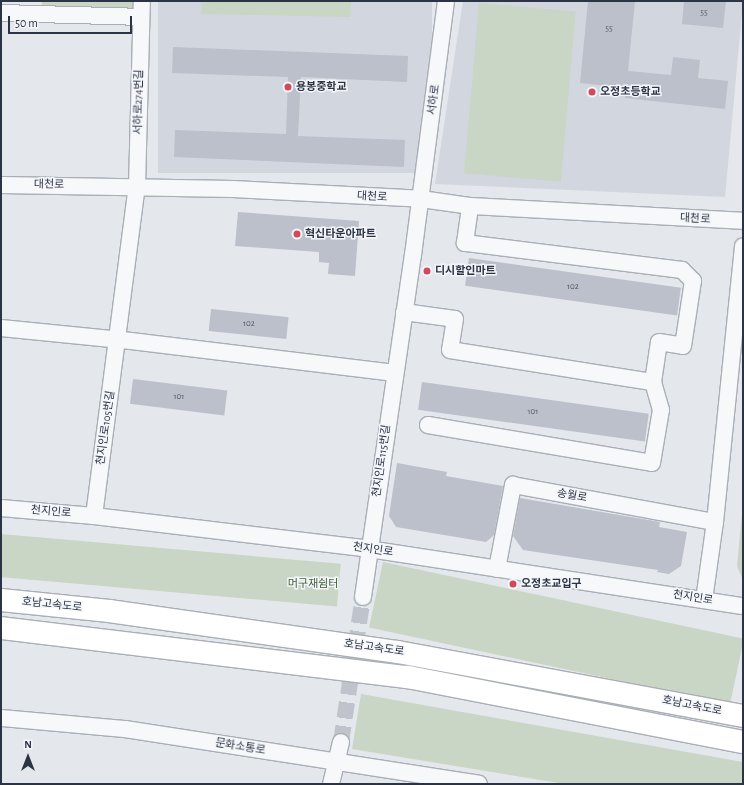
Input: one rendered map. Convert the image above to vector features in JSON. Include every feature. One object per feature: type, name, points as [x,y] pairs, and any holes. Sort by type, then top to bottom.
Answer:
[{"type":"highway","name":"호남고속도로","points":[[1,600],[110,611],[398,652],[743,716]]},
{"type":"highway","points":[[1,628],[408,677],[743,742]]},
{"type":"street","name":"서하로274번길","points":[[137,186],[142,1]]},
{"type":"street","name":"서하로","points":[[421,199],[446,1]]},
{"type":"street","points":[[1,13],[141,17]]},
{"type":"street","name":"대천로","points":[[1,185],[137,186],[421,199],[470,206],[743,221]]},
{"type":"street","name":"천지인로105번길","points":[[94,516],[137,186]]},
{"type":"street","name":"천지인로115번길","points":[[363,597],[421,199]]},
{"type":"street","points":[[428,425],[652,463],[662,410],[653,382],[660,342],[683,346],[693,281],[682,270],[465,243],[470,206]]},
{"type":"street","points":[[704,600],[715,522],[743,246]]},
{"type":"street","points":[[404,312],[455,319],[450,350],[653,382]]},
{"type":"street","points":[[1,328],[118,339],[395,373]]},
{"type":"street","name":"송월로","points":[[497,569],[513,485],[715,522]]},
{"type":"street","name":"천지인로","points":[[1,508],[94,516],[369,549],[743,606]]},
{"type":"street","name":"문화소통로","points":[[1,718],[125,729],[336,763],[479,784]]},
{"type":"street","points":[[331,784],[341,742]]},
{"type":"shaded area","name":"용봉중학교","points":[[158,1],[432,1],[432,173],[158,173]]},
{"type":"shaded area","name":"오정초등학교","points":[[463,1],[743,1],[725,197],[435,184]]},
{"type":"green space","points":[[42,1],[137,1],[136,5],[128,13],[42,9]]},
{"type":"green space","points":[[202,1],[351,1],[350,17],[201,14]]},
{"type":"green space","points":[[479,3],[576,11],[561,182],[464,173]]},
{"type":"green space","points":[[743,503],[743,580],[737,566]]},
{"type":"green space","name":"머구재쉼터","points":[[1,534],[341,564],[337,607],[1,577]]},
{"type":"green space","points":[[383,562],[743,639],[730,704],[369,628]]},
{"type":"green space","points":[[361,694],[743,762],[743,784],[565,784],[352,749]]},
{"type":"building","points":[[588,1],[635,1],[628,71],[671,75],[673,57],[700,60],[698,78],[728,81],[725,109],[625,98],[626,88],[580,83]]},
{"type":"building","points":[[684,1],[726,1],[723,28],[682,24]]},
{"type":"building","points":[[173,47],[408,56],[407,82],[301,77],[298,136],[405,140],[404,167],[174,157],[175,130],[286,134],[288,77],[172,73]]},
{"type":"building","name":"혁신타운아파트","points":[[238,212],[359,221],[355,276],[328,274],[329,263],[319,262],[319,252],[235,246]]},
{"type":"building","points":[[469,258],[681,288],[677,316],[465,286]]},
{"type":"building","points":[[211,309],[289,317],[286,339],[209,331]]},
{"type":"building","points":[[133,379],[227,391],[224,415],[130,404]]},
{"type":"building","points":[[422,382],[649,414],[645,442],[418,410]]},
{"type":"building","points":[[397,463],[447,472],[446,476],[503,486],[494,535],[486,542],[396,527],[389,516]]},
{"type":"building","points":[[520,498],[660,522],[659,527],[687,532],[681,566],[669,574],[657,572],[658,570],[523,550],[513,536]]},
{"type":"tunnel","points":[[341,742],[363,597]]},
{"type":"place","name":"용봉중학교","points":[[288,87]]},
{"type":"place","name":"오정초등학교","points":[[592,92]]},
{"type":"place","name":"혁신타운아파트","points":[[297,234]]},
{"type":"place","name":"디시할인마트","points":[[427,271]]},
{"type":"place","name":"오정초교입구","points":[[513,584]]}]
